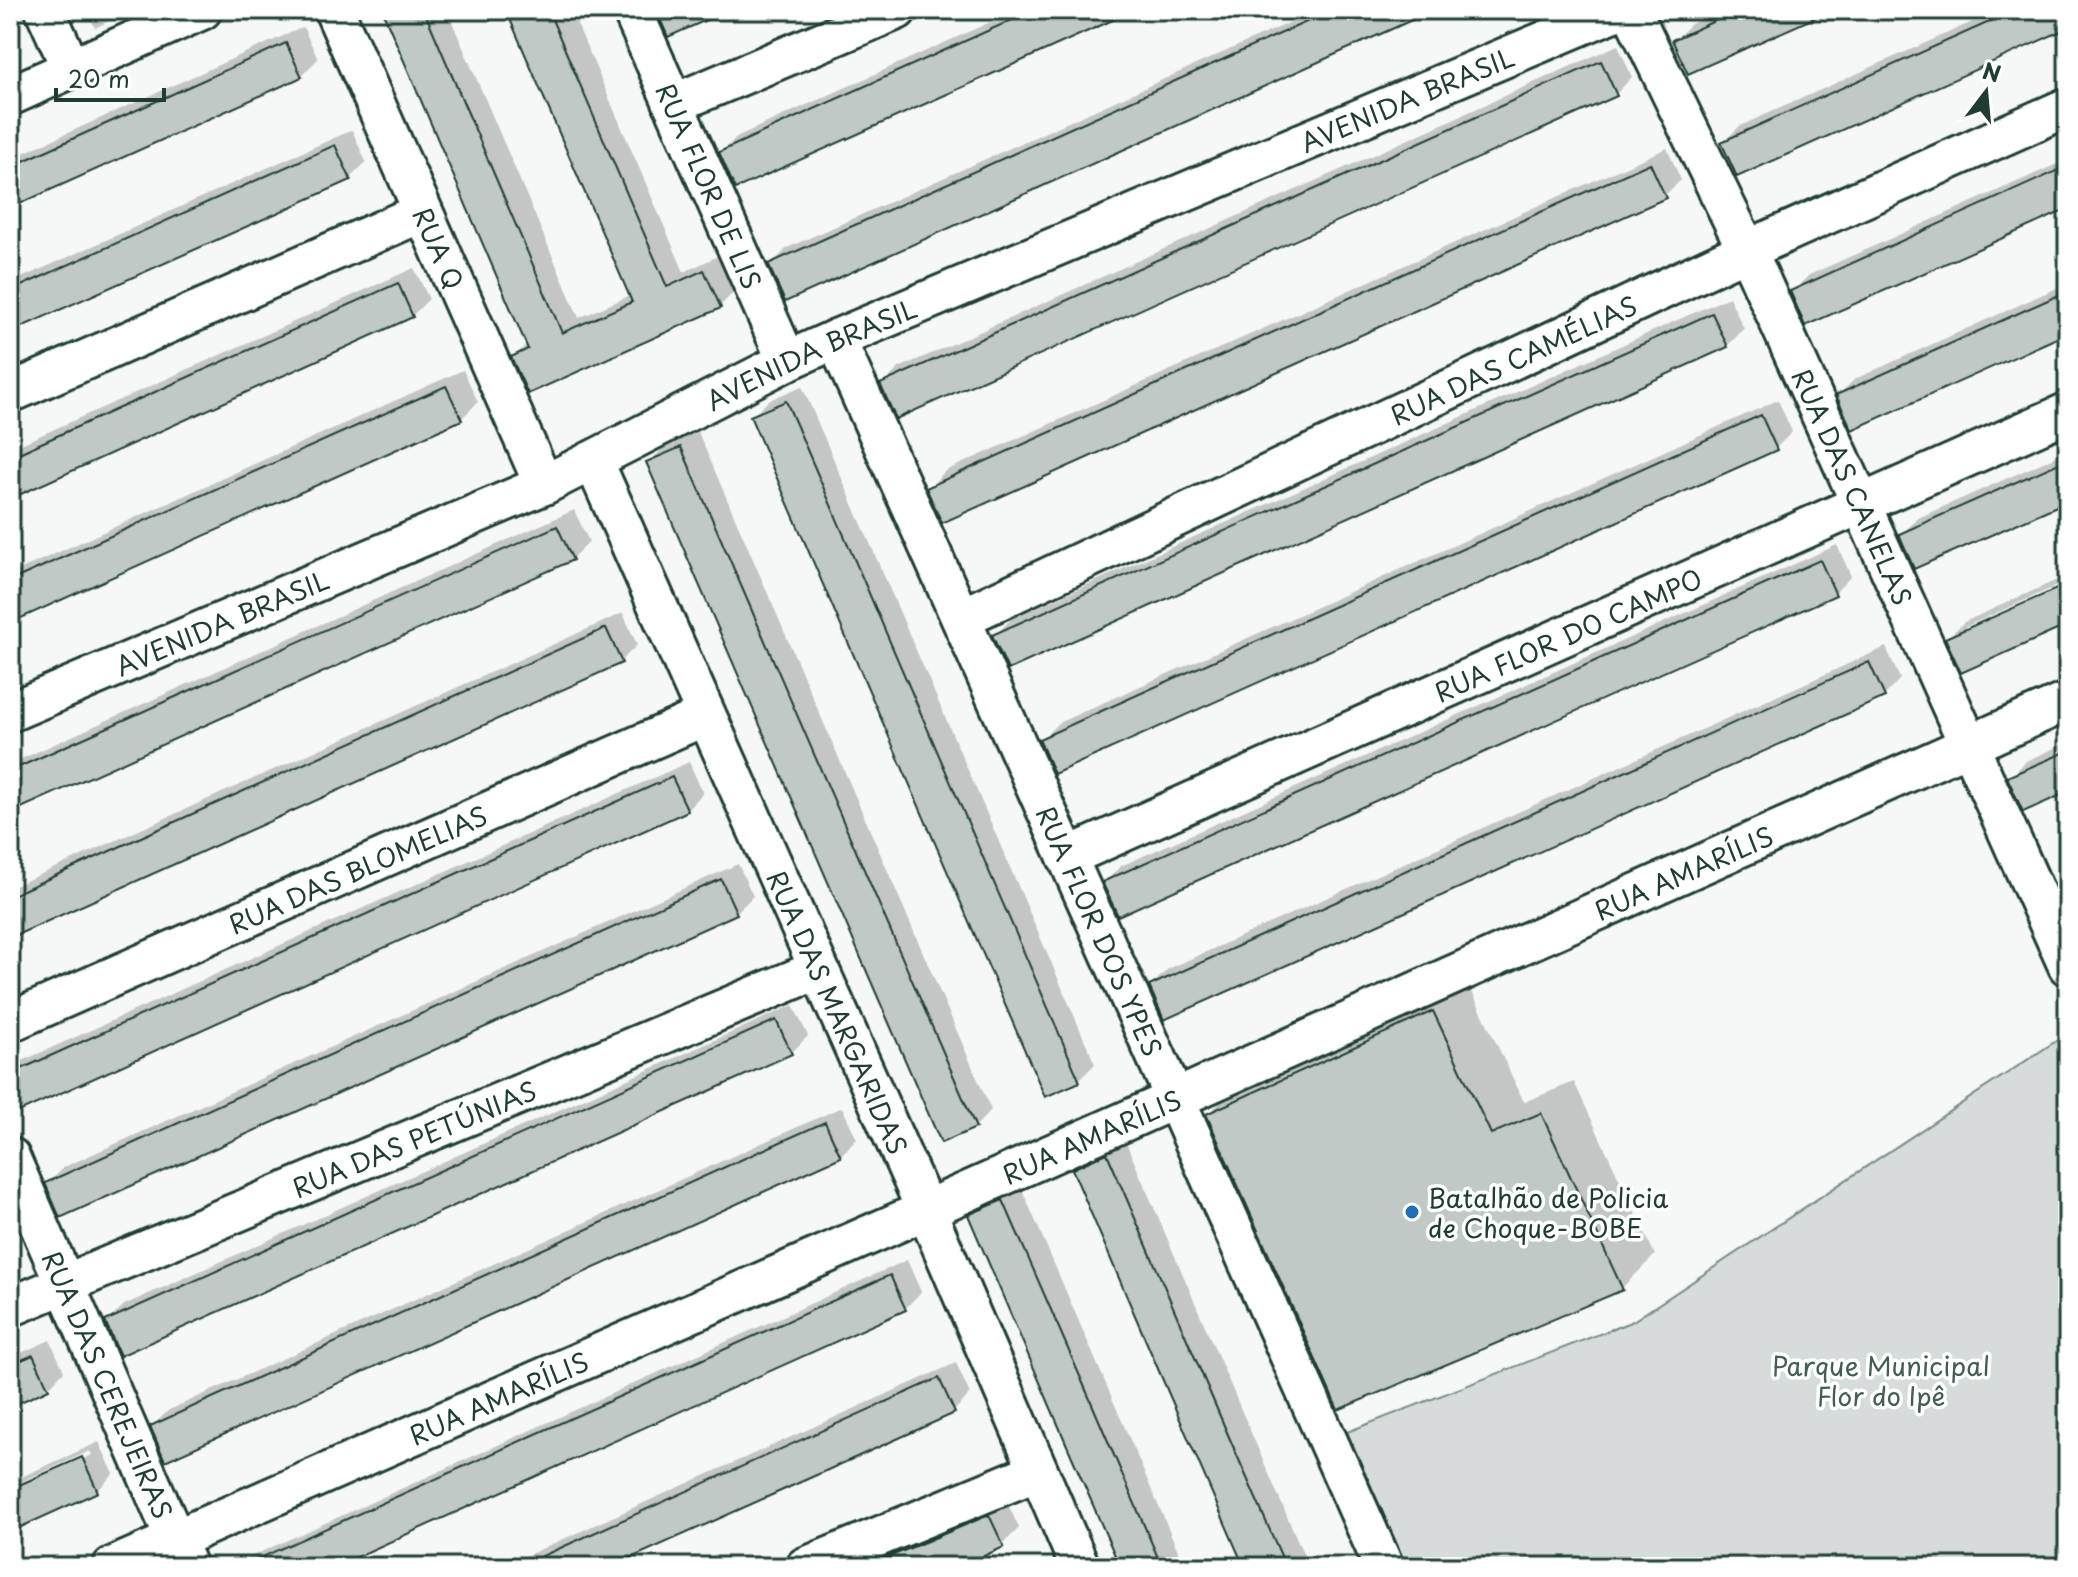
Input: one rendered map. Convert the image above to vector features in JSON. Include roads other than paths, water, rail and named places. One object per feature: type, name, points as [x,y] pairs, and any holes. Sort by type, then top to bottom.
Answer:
[{"type":"street","points":[[45,10],[71,68]]},
{"type":"street","points":[[10,96],[202,10]]},
{"type":"street","name":"RUA Q","points":[[334,10],[544,485]]},
{"type":"street","name":"RUA FLOR DE LIS","points":[[632,10],[787,361]]},
{"type":"street","points":[[673,104],[897,10]]},
{"type":"street","name":"AVENIDA BRASIL","points":[[10,712],[544,485],[836,339],[1618,10]]},
{"type":"street","name":"RUA DAS CANELAS","points":[[1631,10],[1747,250],[2068,966]]},
{"type":"street","name":"RUA DAS CAMÉLIAS","points":[[961,618],[1747,250],[2068,107]]},
{"type":"street","points":[[10,393],[423,212]]},
{"type":"street","name":"RUA FLOR DOS YPES","points":[[836,339],[1384,1567]]},
{"type":"street","name":"RUA FLOR DO CAMPO","points":[[1067,857],[2068,412]]},
{"type":"street","name":"RUA DAS MARGARIDAS","points":[[593,460],[926,1210],[1080,1567]]},
{"type":"street","name":"RUA AMARÍLIS","points":[[112,1567],[181,1554],[926,1210],[2068,701]]},
{"type":"street","name":"RUA DAS BLOMELIAS","points":[[10,1022],[705,716]]},
{"type":"street","name":"RUA DAS PETÚNIAS","points":[[10,1307],[817,970]]},
{"type":"street","name":"RUA DAS CEREJEIRAS","points":[[10,1157],[181,1554]]},
{"type":"street","points":[[805,1567],[1038,1471]]},
{"type":"place","name":"Batalhão de Policia de Choque-BOBE","points":[[1412,1212]]},
{"type":"park label","name":"Parque Municipal Flor do Ipê","points":[[1881,1380]]}]
